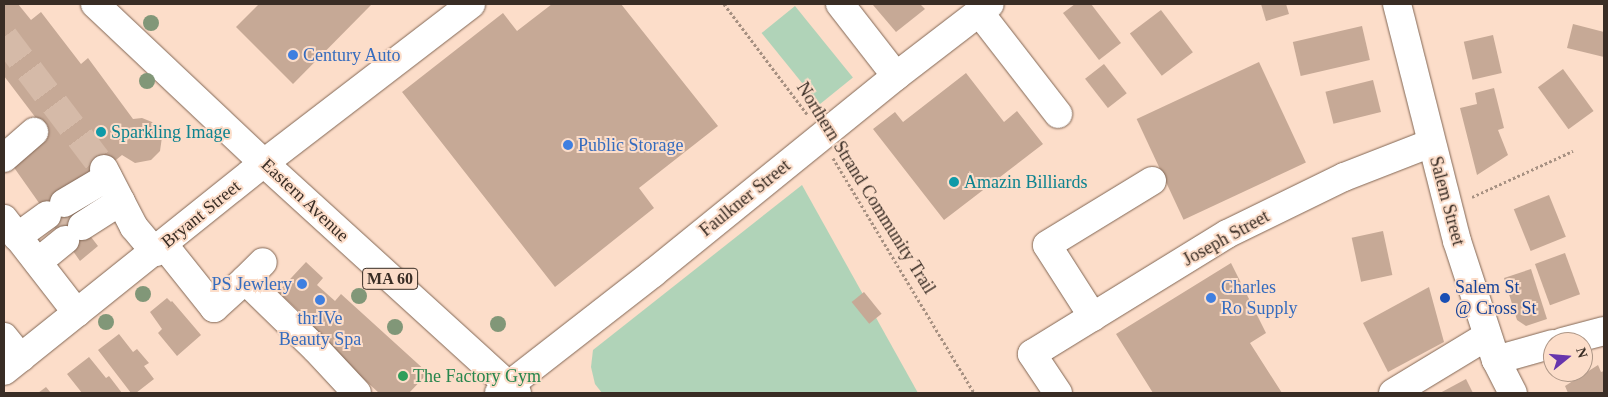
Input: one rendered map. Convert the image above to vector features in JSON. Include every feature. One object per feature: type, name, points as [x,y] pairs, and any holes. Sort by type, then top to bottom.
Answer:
[{"type":"main road","name":"Bryant Street","points":[[12,365],[264,162],[471,4]]},
{"type":"main road","points":[[840,4],[896,76]]},
{"type":"main road","name":"Salem Street","points":[[1398,4],[1449,208],[1491,348],[1513,393]]},
{"type":"main road","name":"Eastern Avenue","points":[[101,5],[264,162],[509,391]]},
{"type":"main road","name":"Faulkner Street","points":[[509,391],[821,136],[985,8]]},
{"type":"main road","points":[[985,8],[1058,114]]},
{"type":"main road","points":[[4,158],[34,132]]},
{"type":"main road","name":"Joseph Street","points":[[1058,393],[1032,354],[1227,234],[1344,177],[1431,142]]},
{"type":"main road","points":[[1092,317],[1048,245],[1152,181]]},
{"type":"main road","points":[[77,313],[22,242],[64,221],[112,184],[134,227],[159,248],[214,308],[254,271],[316,348],[357,393]]},
{"type":"main road","points":[[4,336],[12,365]]},
{"type":"main road","points":[[1393,393],[1491,348],[1543,345]]},
{"type":"path","name":"Northern Strand Community Trail","points":[[724,4],[797,98],[974,393]]},
{"type":"path","points":[[1449,208],[1573,151]]},
{"type":"green space","points":[[795,6],[853,77],[819,105],[762,33]]},
{"type":"green space","points":[[802,185],[918,393],[602,393],[595,384],[591,367],[593,350]]},
{"type":"building","name":"Sparkling Image","points":[[4,4],[18,4],[31,20],[41,12],[81,64],[88,58],[133,119],[142,118],[152,122],[162,137],[160,151],[151,160],[135,163],[122,155],[84,186],[60,197],[98,246],[80,261],[8,159],[45,130],[4,76]]},
{"type":"building","name":"Century Auto","points":[[259,4],[372,4],[293,84],[236,27]]},
{"type":"building","name":"Public Storage","points":[[552,4],[621,4],[718,126],[639,188],[654,208],[555,287],[402,92],[503,13],[517,31]]},
{"type":"building","points":[[920,4],[925,9],[896,32],[873,5]]},
{"type":"building","points":[[1075,4],[1091,4],[1121,43],[1099,60],[1063,13]]},
{"type":"building","points":[[1261,4],[1286,4],[1289,14],[1266,21]]},
{"type":"building","points":[[1161,10],[1193,52],[1162,76],[1130,33]]},
{"type":"building","points":[[1573,24],[1604,32],[1604,57],[1567,48]]},
{"type":"building","points":[[1362,26],[1370,60],[1301,76],[1293,42]]},
{"type":"building","points":[[1493,35],[1502,73],[1473,80],[1464,42]]},
{"type":"building","points":[[1259,62],[1306,163],[1184,220],[1137,119]]},
{"type":"building","points":[[1104,64],[1127,93],[1108,108],[1085,79]]},
{"type":"building","points":[[1563,69],[1594,111],[1568,129],[1538,87]]},
{"type":"building","name":"Amazin Billiards","points":[[966,73],[1004,122],[1017,111],[1043,144],[944,220],[873,129],[895,112],[903,122]]},
{"type":"building","points":[[1373,80],[1381,112],[1333,124],[1325,92]]},
{"type":"building","points":[[1494,88],[1504,128],[1498,130],[1508,155],[1477,175],[1460,108],[1477,104],[1475,93]]},
{"type":"building","points":[[1549,195],[1566,237],[1531,251],[1514,209]]},
{"type":"building","points":[[1383,231],[1392,275],[1361,282],[1352,238]]},
{"type":"building","points":[[1565,253],[1580,294],[1550,305],[1535,264]]},
{"type":"building","points":[[306,262],[323,278],[317,285],[335,301],[341,294],[428,373],[409,393],[379,393],[309,329],[313,324],[278,292]]},
{"type":"building","name":"Charles Ro Supply","points":[[1231,263],[1266,333],[1250,343],[1282,393],[1153,393],[1116,334]]},
{"type":"building","points":[[1531,269],[1547,319],[1526,326],[1517,320],[1504,278]]},
{"type":"building","points":[[1429,287],[1444,342],[1388,372],[1363,323]]},
{"type":"building","points":[[864,292],[882,314],[869,324],[852,302]]},
{"type":"building","points":[[167,298],[172,301],[201,335],[177,356],[158,333],[162,329],[150,312]]},
{"type":"building","points":[[119,334],[133,352],[137,349],[149,363],[144,366],[154,379],[136,393],[131,393],[98,350]]},
{"type":"building","points":[[89,357],[106,378],[109,376],[122,393],[82,393],[67,374]]},
{"type":"building","points":[[1598,365],[1601,372],[1604,371],[1604,393],[1568,393],[1565,386],[1571,382],[1593,382],[1593,368]]},
{"type":"building","points":[[1466,379],[1473,393],[1440,393]]},
{"type":"building","points":[[46,387],[51,393],[38,393]]},
{"type":"tunnel","points":[[4,37],[104,169]]},
{"type":"tunnel","points":[[54,227],[72,214]]},
{"type":"place","name":"Century Auto","points":[[293,55]]},
{"type":"place","name":"Sparkling Image","points":[[101,132]]},
{"type":"place","name":"Public Storage","points":[[568,145]]},
{"type":"place","name":"Amazin Billiards","points":[[954,182]]},
{"type":"place","name":"PS Jewlery","points":[[302,284]]},
{"type":"place","name":"Charles Ro Supply","points":[[1211,298]]},
{"type":"place","name":"Salem St @ Cross St","points":[[1445,298]]},
{"type":"place","name":"thrIVe Beauty Spa","points":[[320,300]]},
{"type":"place","name":"The Factory Gym","points":[[403,376]]}]
